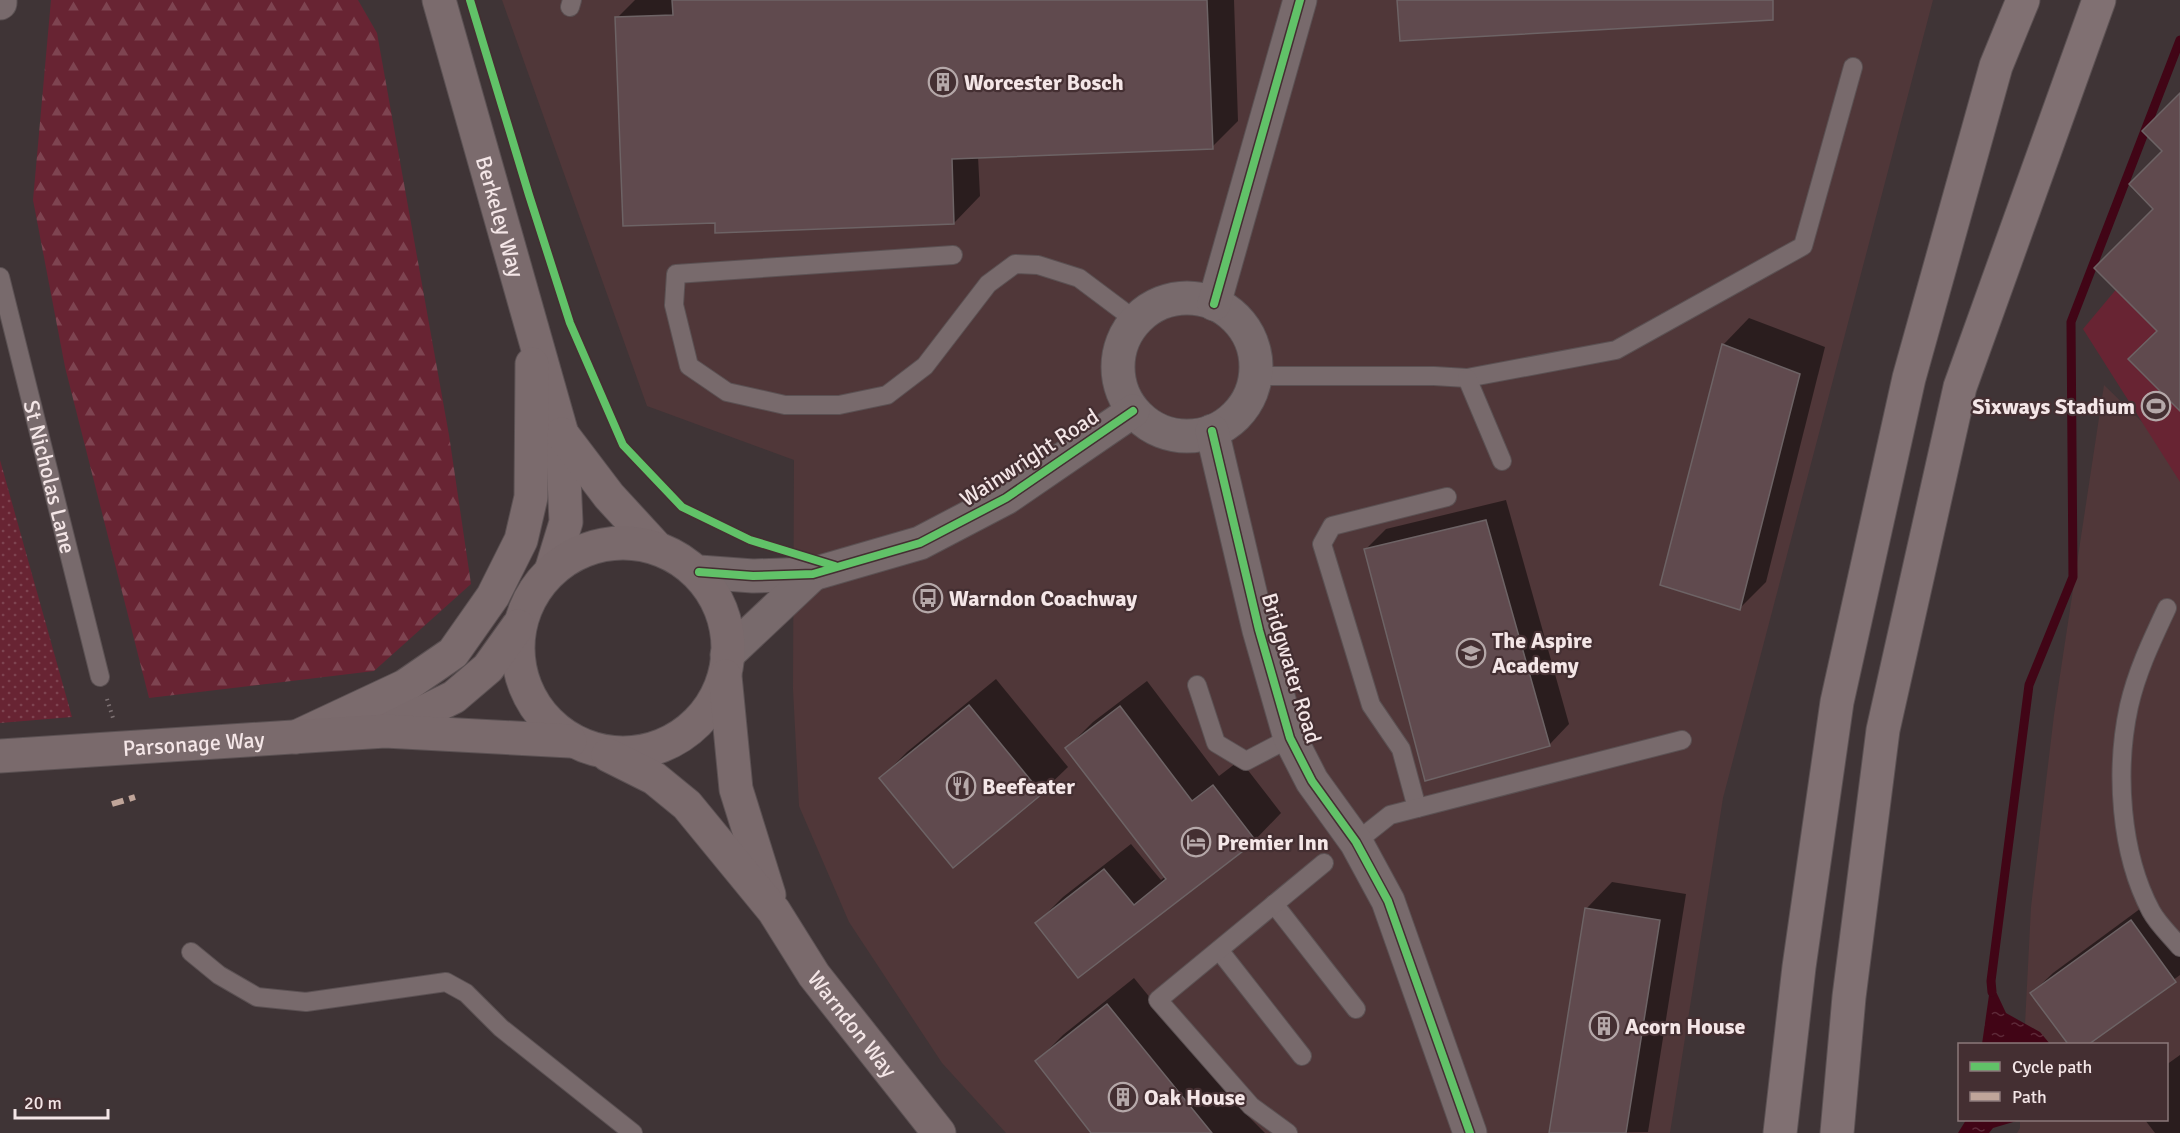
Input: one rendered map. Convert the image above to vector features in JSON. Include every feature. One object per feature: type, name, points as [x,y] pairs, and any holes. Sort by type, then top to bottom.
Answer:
[{"type":"highway","points":[[1780,1133],[1799,967],[1837,702],[1909,378],[1996,66],[2023,0]]},
{"type":"highway","points":[[1837,1133],[1849,997],[1882,730],[1957,398],[2099,0]]},
{"type":"main road","name":"Berkeley Way","points":[[439,0],[562,434],[566,522],[551,571]]},
{"type":"main road","points":[[294,738],[405,686],[453,652],[492,596],[521,540],[531,496],[533,332]]},
{"type":"main road","name":"Berkeley Way","points":[[562,434],[609,496],[655,546]]},
{"type":"main road","points":[[633,542],[655,546],[678,556],[699,572],[721,606],[729,642],[726,665],[708,711],[680,738],[644,752],[605,753],[570,741],[544,720],[525,692],[517,659],[518,626],[528,598],[551,571],[578,553],[602,544],[633,542]]},
{"type":"main road","name":"Parsonage Way","points":[[385,731],[454,697],[488,668],[518,626]]},
{"type":"main road","name":"Warndon Way","points":[[726,665],[736,789],[774,911]]},
{"type":"main road","name":"Parsonage Way","points":[[0,756],[385,731],[570,741]]},
{"type":"main road","name":"Warndon Way","points":[[605,753],[654,778],[687,805],[774,911],[814,975],[939,1133]]},
{"type":"street","points":[[1214,303],[1299,0]]},
{"type":"street","name":"Wainwright Road","points":[[1195,298],[1214,303],[1233,316],[1247,333],[1255,354],[1255,376],[1251,394],[1241,410],[1228,423],[1212,432],[1190,436],[1169,434],[1149,425],[1133,411],[1122,392],[1118,372],[1119,352],[1126,333],[1135,320],[1155,305],[1174,299],[1195,298]]},
{"type":"street","name":"Wainwright Road","points":[[699,572],[753,576],[813,574],[920,543],[1006,498],[1133,411]]},
{"type":"street","name":"Bridgwater Road","points":[[1212,432],[1259,630],[1290,738],[1312,781],[1356,842],[1388,901],[1470,1133]]},
{"type":"street","name":"Wainwright Road","points":[[726,665],[813,574]]},
{"type":"lane","points":[[1255,376],[1467,378],[1616,350],[1803,246],[1853,67]]},
{"type":"lane","points":[[953,255],[676,274],[674,305],[689,366],[726,392],[785,405],[839,405],[887,394],[925,366],[988,284],[1015,264],[1038,265],[1078,278],[1135,320]]},
{"type":"lane","name":"St Nicholas Lane","points":[[0,277],[100,677]]},
{"type":"lane","points":[[1467,378],[1502,461]]},
{"type":"lane","points":[[1417,808],[1401,749],[1371,705],[1322,544],[1332,526],[1447,497]]},
{"type":"lane","points":[[2167,608],[2145,655],[2129,707],[2122,764],[2123,812],[2131,858],[2144,897],[2153,914],[2180,947]]},
{"type":"lane","points":[[1197,685],[1216,743],[1246,761],[1290,738]]},
{"type":"lane","points":[[1356,842],[1390,815],[1682,740]]},
{"type":"lane","points":[[1288,1133],[1251,1106],[1158,1000],[1324,863]]},
{"type":"lane","points":[[1275,904],[1356,1009]]},
{"type":"lane","points":[[1219,950],[1302,1056]]},
{"type":"lane","points":[[191,952],[219,975],[257,998],[306,1002],[446,982],[466,993],[501,1028],[633,1133]]},
{"type":"path","points":[[100,677],[122,747]]},
{"type":"shaded area","points":[[502,0],[1933,0],[1723,798],[1670,1133],[1006,1133],[942,1063],[849,922],[799,806],[793,689],[794,460],[647,406]]},
{"type":"shaded area","points":[[2104,385],[2176,455],[2180,465],[2180,1133],[2017,1133],[2020,1121],[2168,1121],[2168,1043],[2024,1043],[2031,907],[2054,715]]},
{"type":"green space","points":[[51,0],[358,0],[377,33],[449,435],[471,584],[374,671],[149,698],[65,367],[33,200]]},
{"type":"green space","name":"Sixways Stadium","points":[[2180,213],[2180,482],[2083,329]]},
{"type":"green space","points":[[0,460],[72,717],[0,723]]},
{"type":"water","points":[[1991,981],[2006,1013],[2040,1032],[2049,1043],[1982,1043]]},
{"type":"water","points":[[1965,1121],[2017,1121],[1993,1128],[1989,1133],[1958,1133]]},
{"type":"building","name":"Worcester Bosch","points":[[672,0],[1207,0],[1213,149],[952,159],[954,224],[715,233],[715,223],[623,226],[615,17],[673,15]]},
{"type":"building","points":[[1397,0],[1773,0],[1773,20],[1400,41]]},
{"type":"building","points":[[2180,93],[2180,411],[2128,359],[2157,331],[2094,268],[2153,209],[2129,184],[2162,151],[2142,131]]},
{"type":"building","points":[[1722,344],[1800,374],[1740,610],[1660,585]]},
{"type":"building","points":[[1486,520],[1550,746],[1425,781],[1364,549]]},
{"type":"building","name":"Beefeater","points":[[969,705],[1042,794],[953,868],[879,778]]},
{"type":"building","name":"Premier Inn","points":[[1120,706],[1192,801],[1213,785],[1256,841],[1078,978],[1035,923],[1104,869],[1134,905],[1166,879],[1065,748]]},
{"type":"building","name":"Acorn House","points":[[1585,908],[1660,920],[1626,1133],[1549,1133]]},
{"type":"building","points":[[2131,920],[2176,982],[2090,1043],[2067,1043],[2030,993]]},
{"type":"building","name":"Oak House","points":[[1107,1004],[1212,1133],[1091,1133],[1035,1061]]},
{"type":"waterway","points":[[1992,992],[1991,981],[2029,685],[2073,577],[2071,322],[2180,40]]},
{"type":"marked path","points":[[112,804],[135,797]]},
{"type":"cycle path","points":[[470,0],[570,323],[623,445],[682,507],[750,540],[835,566]]},
{"type":"cycle path","points":[[1214,304],[1300,0]]},
{"type":"cycle path","points":[[699,572],[753,576],[813,574],[920,543],[1006,498],[1133,411]]},
{"type":"cycle path","points":[[1212,431],[1259,630],[1290,738],[1312,781],[1356,842],[1388,901],[1470,1133]]},
{"type":"place","name":"Worcester Bosch","points":[[943,82]]},
{"type":"place","name":"Sixways Stadium","points":[[2156,406]]},
{"type":"place","name":"Warndon Coachway","points":[[928,598]]},
{"type":"place","name":"The Aspire Academy","points":[[1471,653]]},
{"type":"place","name":"Beefeater","points":[[961,786]]},
{"type":"place","name":"Premier Inn","points":[[1196,842]]},
{"type":"place","name":"Acorn House","points":[[1604,1026]]},
{"type":"place","name":"Oak House","points":[[1123,1097]]}]
